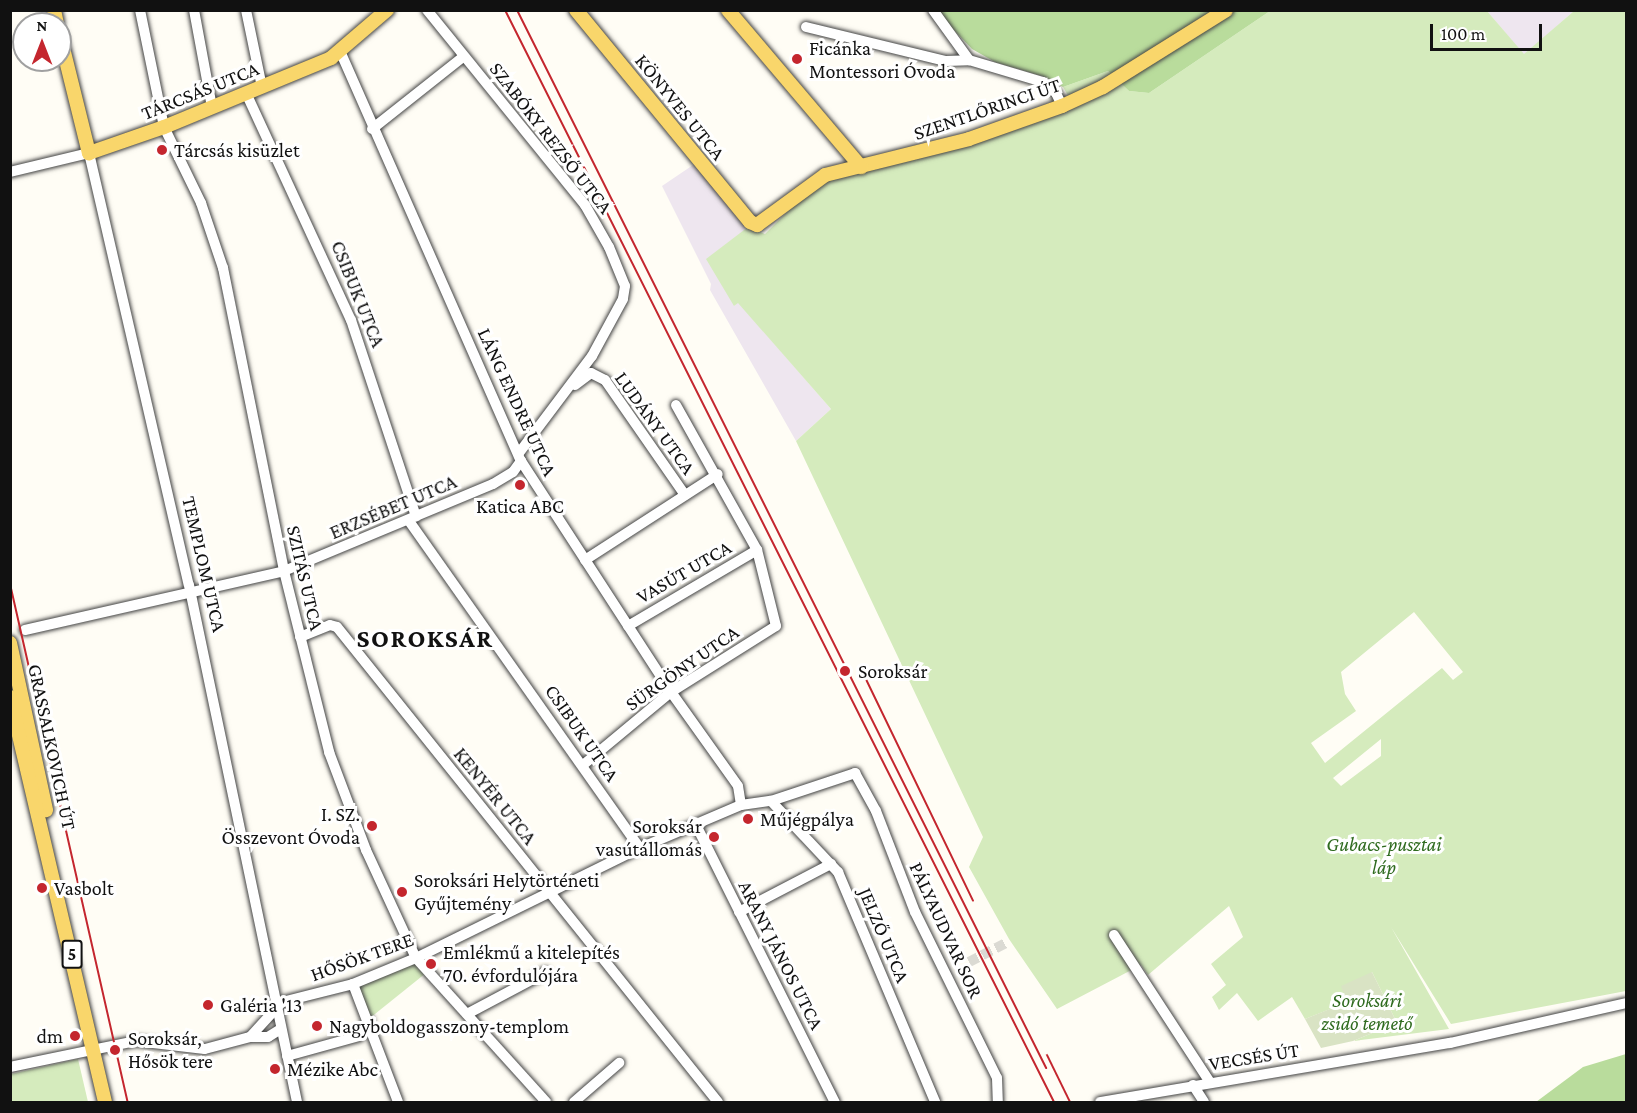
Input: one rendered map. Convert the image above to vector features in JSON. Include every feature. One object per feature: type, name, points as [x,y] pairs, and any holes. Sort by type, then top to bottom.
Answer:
[{"type":"main road","name":"TÁRCSÁS UTCA","points":[[89,153],[164,127],[262,87],[340,51],[387,10]]},
{"type":"main road","name":"KÖNYVES UTCA","points":[[576,10],[750,222],[757,225]]},
{"type":"main road","points":[[728,10],[861,167]]},
{"type":"main road","name":"SZENTLŐRINCI ÚT","points":[[757,225],[811,182],[969,139],[1062,106],[1103,87],[1226,10]]},
{"type":"main road","name":"TEMPLOM UTCA","points":[[69,72],[89,153]]},
{"type":"main road","name":"GRASSALKOVICH ÚT","points":[[10,643],[52,838],[51,860]]},
{"type":"main road","name":"GRASSALKOVICH ÚT","points":[[10,697],[43,841],[51,860],[105,1102]]},
{"type":"street","name":"SZITÁS UTCA","points":[[140,10],[164,127],[201,203],[222,262],[284,571],[329,752],[366,850],[416,958],[546,1102]]},
{"type":"street","points":[[194,10],[212,107]]},
{"type":"street","points":[[246,10],[262,87]]},
{"type":"street","name":"SZABÓKY REZSŐ UTCA","points":[[427,10],[588,211],[625,286],[623,299]]},
{"type":"street","points":[[933,10],[969,60]]},
{"type":"street","points":[[806,27],[946,61],[969,60],[1049,86],[1062,106]]},
{"type":"street","name":"LÁNG ENDRE UTCA","points":[[340,51],[372,129],[520,457],[671,692],[738,786],[741,805]]},
{"type":"street","points":[[372,129],[464,56]]},
{"type":"street","name":"CSIBUK UTCA","points":[[246,93],[351,320],[413,519],[640,848]]},
{"type":"street","name":"TÁRCSÁS UTCA","points":[[10,172],[89,153]]},
{"type":"street","name":"TEMPLOM UTCA","points":[[89,153],[190,591],[297,1102]]},
{"type":"street","name":"ERZSÉBET UTCA","points":[[26,630],[284,571],[493,484],[513,472],[541,419],[592,356],[623,299]]},
{"type":"street","name":"LUDÁNY UTCA","points":[[541,419],[550,416],[584,376],[598,375],[685,495]]},
{"type":"street","points":[[676,405],[718,474],[757,550]]},
{"type":"street","points":[[585,560],[718,474]]},
{"type":"street","name":"VASÚT UTCA","points":[[628,626],[757,550]]},
{"type":"street","name":"SÜRGÖNY UTCA","points":[[583,765],[671,692],[776,626],[757,550]]},
{"type":"street","name":"KENYÉR UTCA","points":[[300,637],[330,625],[337,627],[718,1102]]},
{"type":"street","name":"HŐSÖK TERE","points":[[277,1005],[353,984],[416,958],[640,848],[741,805],[771,801],[855,773]]},
{"type":"street","name":"PÁLYAUDVAR SOR","points":[[855,773],[876,811],[915,912],[997,1078],[998,1102]]},
{"type":"street","name":"JELZŐ UTCA","points":[[771,801],[838,872],[935,1102]]},
{"type":"street","name":"ARANY JÁNOS UTCA","points":[[696,825],[835,1102]]},
{"type":"street","points":[[739,912],[831,864]]},
{"type":"street","points":[[1114,935],[1210,1082]]},
{"type":"street","points":[[467,1014],[546,972]]},
{"type":"street","points":[[353,984],[398,1102]]},
{"type":"street","name":"VECSÉS ÚT","points":[[1100,1102],[1122,1101],[1193,1085],[1450,1043],[1626,1003]]},
{"type":"street","points":[[250,1037],[266,1024],[277,1005]]},
{"type":"street","points":[[286,1056],[359,1036],[369,1021]]},
{"type":"street","points":[[10,1067],[93,1049],[149,1040],[205,1049],[250,1037],[268,1037],[281,1029]]},
{"type":"street","points":[[574,1102],[620,1063]]},
{"type":"street","points":[[1193,1085],[1203,1102]]},
{"type":"shaded area","points":[[1487,11],[1574,11],[1524,55]]},
{"type":"shaded area","points":[[696,163],[748,227],[734,306],[738,302],[831,409],[796,441],[710,290],[711,284],[662,186]]},
{"type":"green space","points":[[936,11],[1270,11],[1149,93],[1129,91],[1108,71],[1063,87],[1045,77],[995,62],[972,49]]},
{"type":"green space","name":"Gubacs-pusztai láp","points":[[1270,11],[1487,11],[1524,54],[1574,11],[1626,11],[1626,991],[1451,1024],[1391,927],[1449,1029],[1353,1041],[1387,1027],[1395,1019],[1372,972],[1348,1002],[1305,1019],[1292,997],[1258,1021],[1237,993],[1219,1010],[1212,997],[1226,985],[1211,964],[1243,937],[1229,906],[1148,975],[1141,965],[1057,1009],[1009,939],[969,867],[983,837],[796,441],[831,409],[738,303],[734,306],[706,259],[748,227],[765,234],[804,195],[827,179],[1074,106],[1063,87],[1108,71],[1129,91],[1149,93]],"holes":[[[1414,612],[1463,672],[1453,680],[1442,668],[1325,763],[1311,743],[1356,711],[1345,694],[1341,672]],[[1381,739],[1381,756],[1341,786],[1333,778]]]},
{"type":"green space","points":[[417,963],[426,973],[370,1018],[356,984]]},
{"type":"green space","name":"Soroksári zsidó temető","points":[[1372,972],[1395,1019],[1387,1027],[1353,1041],[1321,1048],[1305,1019],[1347,1002],[1341,986]]},
{"type":"green space","points":[[1626,1054],[1626,1102],[1536,1102],[1583,1067]]},
{"type":"green space","points":[[78,1059],[88,1102],[11,1102],[11,1074]]},
{"type":"tunnel","points":[[969,962],[1006,943]]},
{"type":"tram line","points":[[10,582],[128,1102]]},
{"type":"railway","points":[[505,10],[1054,1102]]},
{"type":"railway","points":[[517,10],[1046,1068]]},
{"type":"railway","points":[[862,671],[973,901]]},
{"type":"railway","points":[[1047,1055],[1070,1102]]},
{"type":"place","name":"Ficánka Montessori Óvoda","points":[[797,59]]},
{"type":"place","name":"Tárcsás kisüzlet","points":[[162,150]]},
{"type":"place","name":"Katica ABC","points":[[520,485]]},
{"type":"place","name":"Soroksár","points":[[845,671]]},
{"type":"place","name":"Műjégpálya","points":[[748,819]]},
{"type":"place","name":"I. SZ. Összevont Óvoda","points":[[372,826]]},
{"type":"place","name":"Soroksár vasútállomás","points":[[714,837]]},
{"type":"place","name":"Vasbolt","points":[[42,888]]},
{"type":"place","name":"Soroksári Helytörténeti Gyűjtemény","points":[[402,892]]},
{"type":"place","name":"Emlékmű a kitelepítés 70. évfordulójára","points":[[431,964]]},
{"type":"place","name":"Galéria '13","points":[[208,1005]]},
{"type":"place","name":"Nagyboldogasszony-templom","points":[[317,1026]]},
{"type":"place","name":"dm","points":[[75,1036]]},
{"type":"place","name":"Soroksár, Hősök tere","points":[[115,1050]]},
{"type":"place","name":"Mézike Abc","points":[[275,1069]]},
{"type":"district","name":"SOROKSÁR","points":[[425,639]]}]
